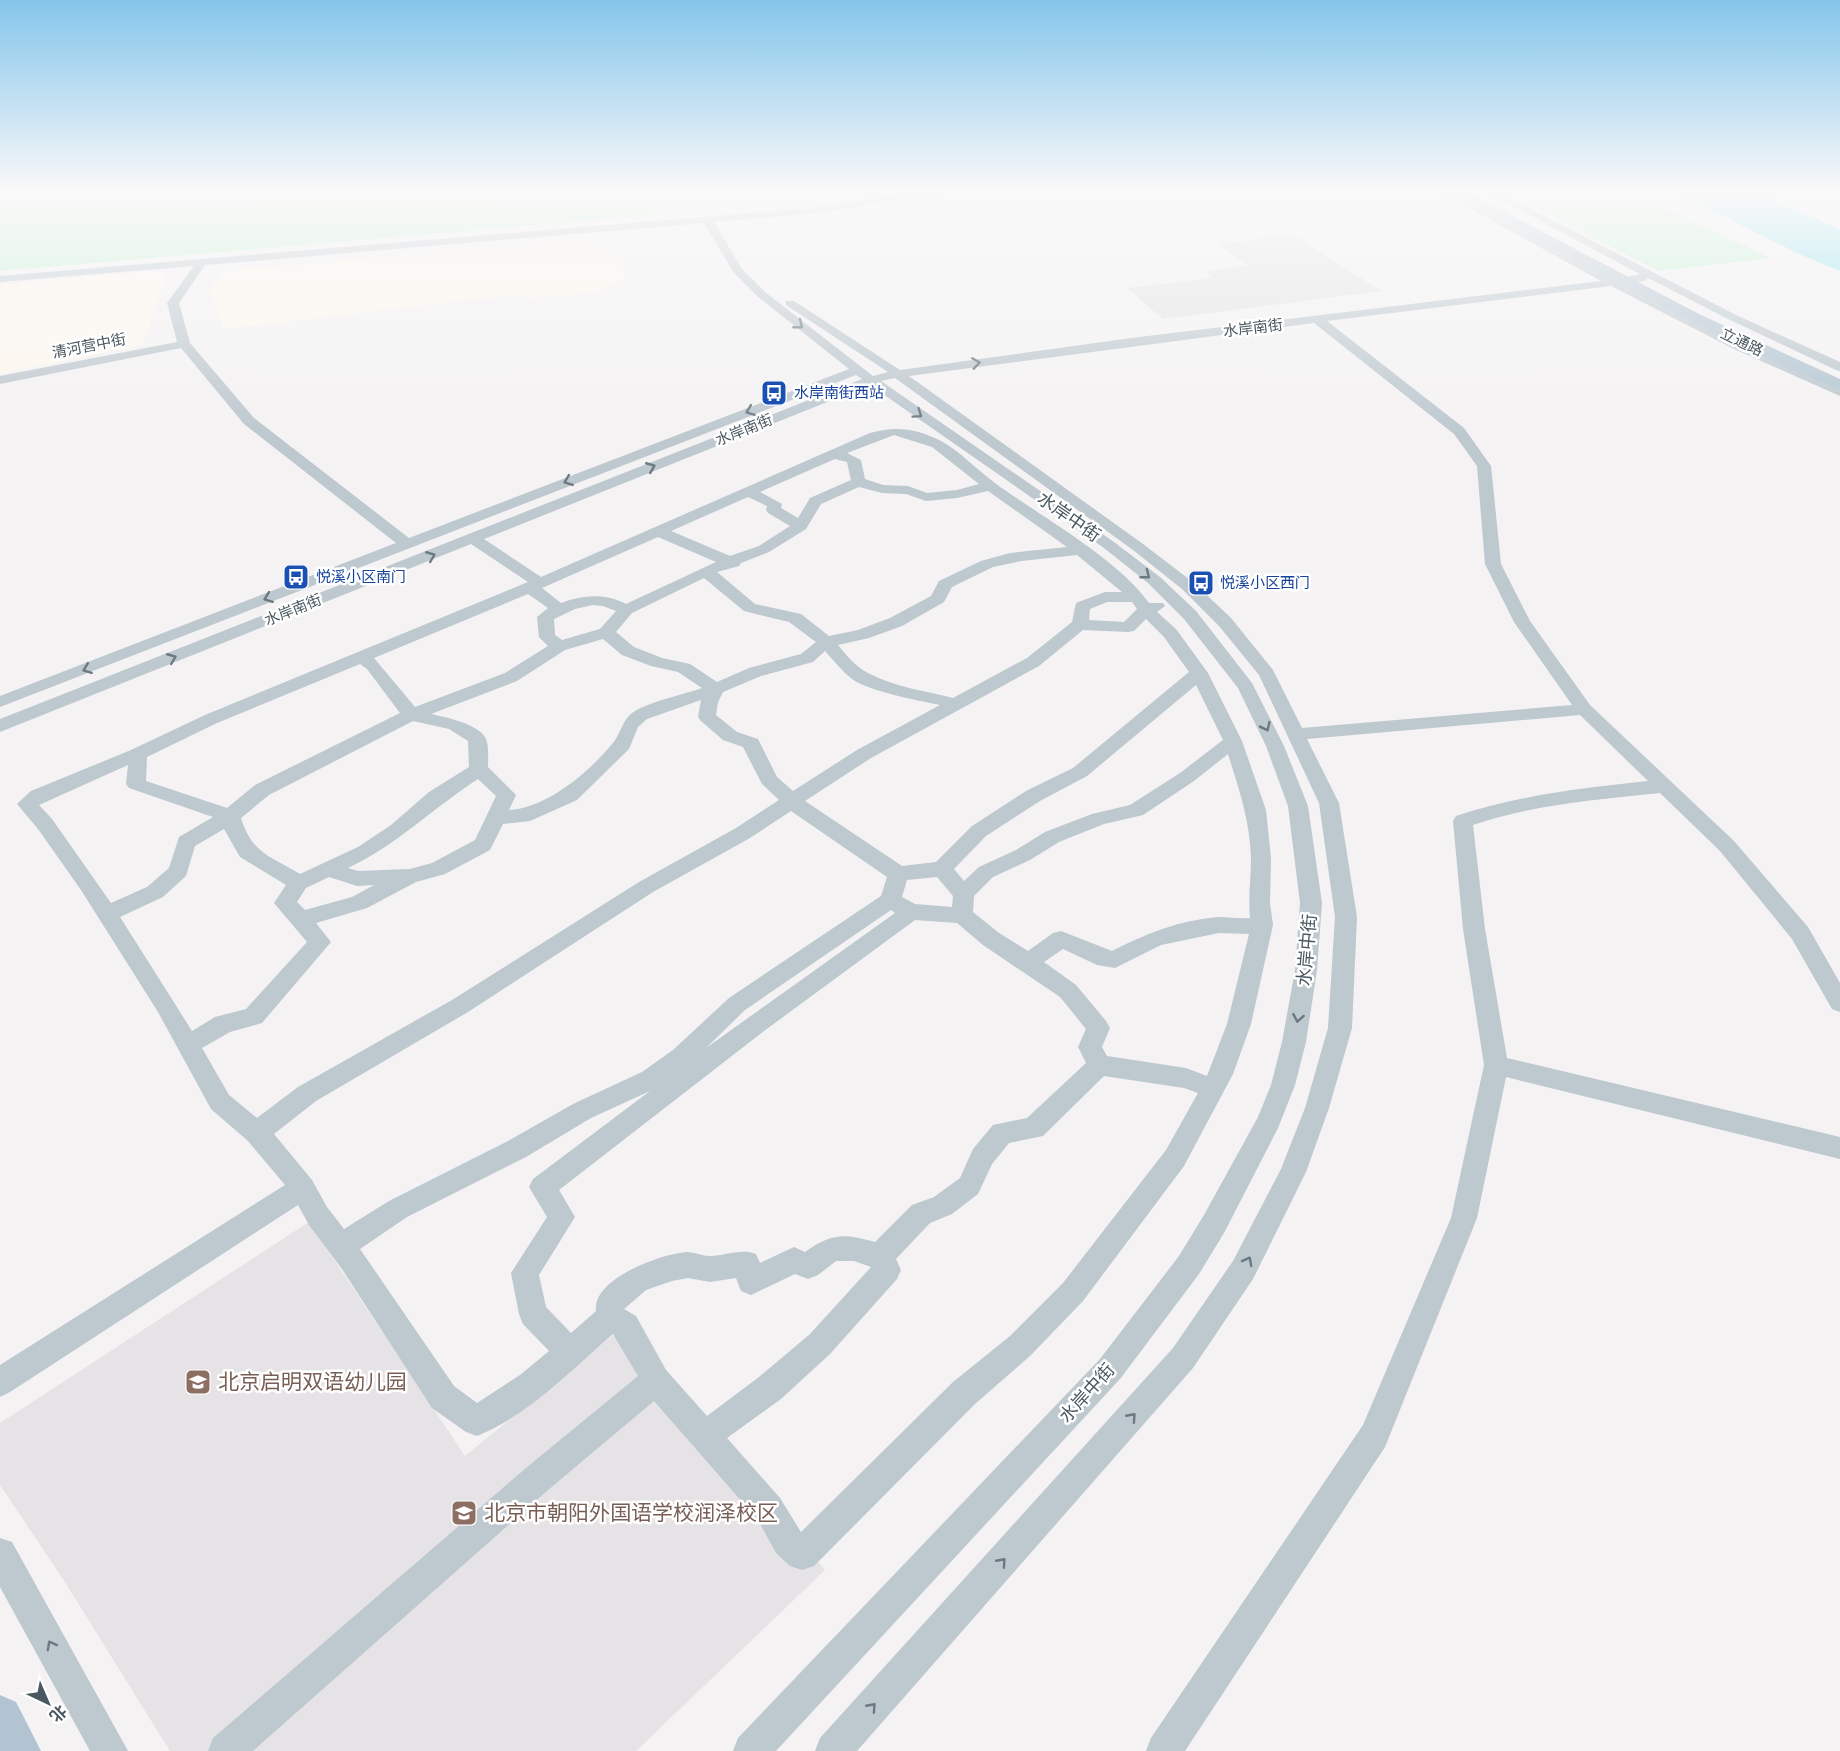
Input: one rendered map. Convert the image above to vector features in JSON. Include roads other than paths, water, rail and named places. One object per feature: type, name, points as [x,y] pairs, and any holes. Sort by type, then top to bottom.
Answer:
[{"type":"main road","name":"立通路","points":[[1613,273],[1840,375]]},
{"type":"main road","name":"立通路","points":[[1615,273],[1732,337],[1840,385]]},
{"type":"main road","points":[[0,1718],[18,1751]]},
{"type":"street","points":[[0,279],[75,273]]},
{"type":"street","points":[[194,273],[173,303],[184,344],[249,421],[407,544]]},
{"type":"street","name":"水岸中街","points":[[740,273],[749,283],[877,372],[1138,547],[1188,586],[1225,622],[1267,674],[1329,802],[1346,917],[1341,1028],[1317,1108],[1293,1172],[1243,1270],[1183,1358],[833,1751]]},
{"type":"street","name":"水岸中街","points":[[751,1751],[1110,1369],[1189,1265],[1214,1224],[1263,1130],[1283,1085],[1294,1042],[1306,970],[1311,903],[1298,806],[1275,746],[1246,687],[1190,615],[1154,580],[877,372],[752,273]]},
{"type":"street","points":[[1615,273],[1737,347],[1840,392]]},
{"type":"street","points":[[1622,277],[1840,367]]},
{"type":"street","name":"水岸南街","points":[[0,726],[473,539],[877,372],[1318,320],[1622,277]]},
{"type":"street","name":"水岸南街","points":[[0,702],[407,544],[877,372],[1622,277]]},
{"type":"street","points":[[1318,320],[1459,431],[1484,466],[1493,564],[1522,622],[1584,709],[1727,846],[1800,933],[1840,1003]]},
{"type":"street","name":"清河营中街","points":[[0,380],[184,344]]},
{"type":"street","points":[[894,431],[914,435],[938,444],[990,486],[1079,550],[1141,603],[1170,633],[1199,673],[1233,741],[1256,810],[1261,858],[1259,903],[1262,925],[1239,1024],[1221,1074],[1175,1158],[1073,1292],[1020,1346],[964,1393],[802,1554],[787,1542],[769,1509],[656,1380],[626,1326],[611,1317],[531,1386],[477,1422],[443,1397],[341,1246],[318,1216],[303,1188],[256,1133],[220,1102],[166,1006],[88,885],[45,824],[27,804],[38,796],[138,754],[211,719],[364,658],[875,436],[894,431]]},
{"type":"street","points":[[835,454],[854,460],[858,482]]},
{"type":"street","points":[[106,915],[154,892],[178,871],[186,842],[230,816],[262,790],[411,715],[510,677],[559,646],[606,633],[626,610],[706,571],[733,563],[764,549],[801,526],[815,501],[858,482],[882,489],[908,490],[926,497],[957,494],[990,486]]},
{"type":"street","points":[[749,492],[775,504],[773,510],[801,526]]},
{"type":"street","points":[[659,531],[691,547],[733,563]]},
{"type":"street","points":[[473,539],[535,585],[559,609]]},
{"type":"street","points":[[496,818],[523,816],[570,795],[622,745],[630,726],[641,715],[716,689],[755,672],[807,658],[826,642],[863,634],[896,622],[938,599],[945,584],[987,564],[1032,555],[1059,554],[1079,550]]},
{"type":"street","points":[[706,571],[750,608],[795,618],[826,642],[846,666],[861,677],[910,693],[956,704]]},
{"type":"street","points":[[256,1133],[307,1094],[460,1006],[646,886],[743,833],[864,754],[1033,662],[1080,624],[1082,606],[1106,597],[1141,603],[1175,600]]},
{"type":"street","points":[[559,646],[547,637],[545,617],[559,609],[585,599],[609,600],[626,610]]},
{"type":"street","points":[[1080,624],[1099,627],[1128,627],[1141,603]]},
{"type":"street","points":[[606,633],[628,651],[657,662],[684,668],[716,689]]},
{"type":"street","points":[[330,870],[357,879],[410,876],[438,869],[483,845],[506,795],[479,769],[477,739],[455,725],[411,715],[373,664],[364,658]]},
{"type":"street","points":[[716,689],[709,702],[707,717],[730,736],[751,743],[769,780],[791,801],[898,874],[942,869],[979,831],[1033,796],[1080,772],[1199,673]]},
{"type":"street","points":[[1296,734],[1584,709]]},
{"type":"street","points":[[963,904],[986,872],[1023,855],[1052,837],[1099,819],[1136,810],[1187,777],[1233,741]]},
{"type":"street","points":[[138,754],[136,784],[230,816]]},
{"type":"street","points":[[188,1045],[223,1024],[254,1016],[320,942],[285,903],[299,883],[365,852],[398,830],[436,797],[479,769]]},
{"type":"street","points":[[1164,1751],[1374,1436],[1464,1218],[1496,1065],[1474,929],[1463,821],[1495,809],[1533,801],[1665,786]]},
{"type":"street","points":[[230,816],[235,837],[247,854],[299,883]]},
{"type":"street","points":[[942,869],[963,904],[991,939],[1068,991],[1098,1028],[1090,1047],[1099,1065]]},
{"type":"street","points":[[898,874],[900,906]]},
{"type":"street","points":[[301,920],[359,903],[410,876]]},
{"type":"street","points":[[341,1246],[398,1209],[517,1149],[582,1111],[651,1079],[682,1057],[738,1004],[900,906],[963,904]]},
{"type":"street","points":[[570,1353],[533,1314],[525,1273],[562,1217],[542,1186],[747,1031],[900,906]]},
{"type":"street","points":[[1028,962],[1062,939],[1105,959],[1114,960],[1154,939],[1188,930],[1219,925],[1237,927],[1262,925]]},
{"type":"street","points":[[1099,1065],[1186,1078],[1213,1089]]},
{"type":"street","points":[[880,1256],[921,1214],[943,1206],[969,1186],[982,1157],[1002,1133],[1034,1128],[1099,1065]]},
{"type":"street","points":[[1496,1065],[1840,1148]]},
{"type":"street","points":[[0,1382],[303,1188]]},
{"type":"street","points":[[611,1317],[609,1303],[637,1280],[672,1268],[688,1265],[710,1269],[746,1263],[751,1282],[794,1260],[808,1266],[831,1249],[854,1248],[880,1256],[887,1270],[820,1344],[770,1389],[705,1436]]},
{"type":"street","points":[[226,1751],[528,1487],[656,1380]]},
{"type":"street","points":[[0,1554],[110,1751]]},
{"type":"place","name":"水岸南街西站","points":[[774,393]]},
{"type":"place","name":"悦溪小区南门","points":[[296,577]]},
{"type":"place","name":"悦溪小区西门","points":[[1201,583]]},
{"type":"place","name":"北京启明双语幼儿园","points":[[198,1382]]},
{"type":"place","name":"北京市朝阳外国语学校润泽校区","points":[[464,1513]]}]
